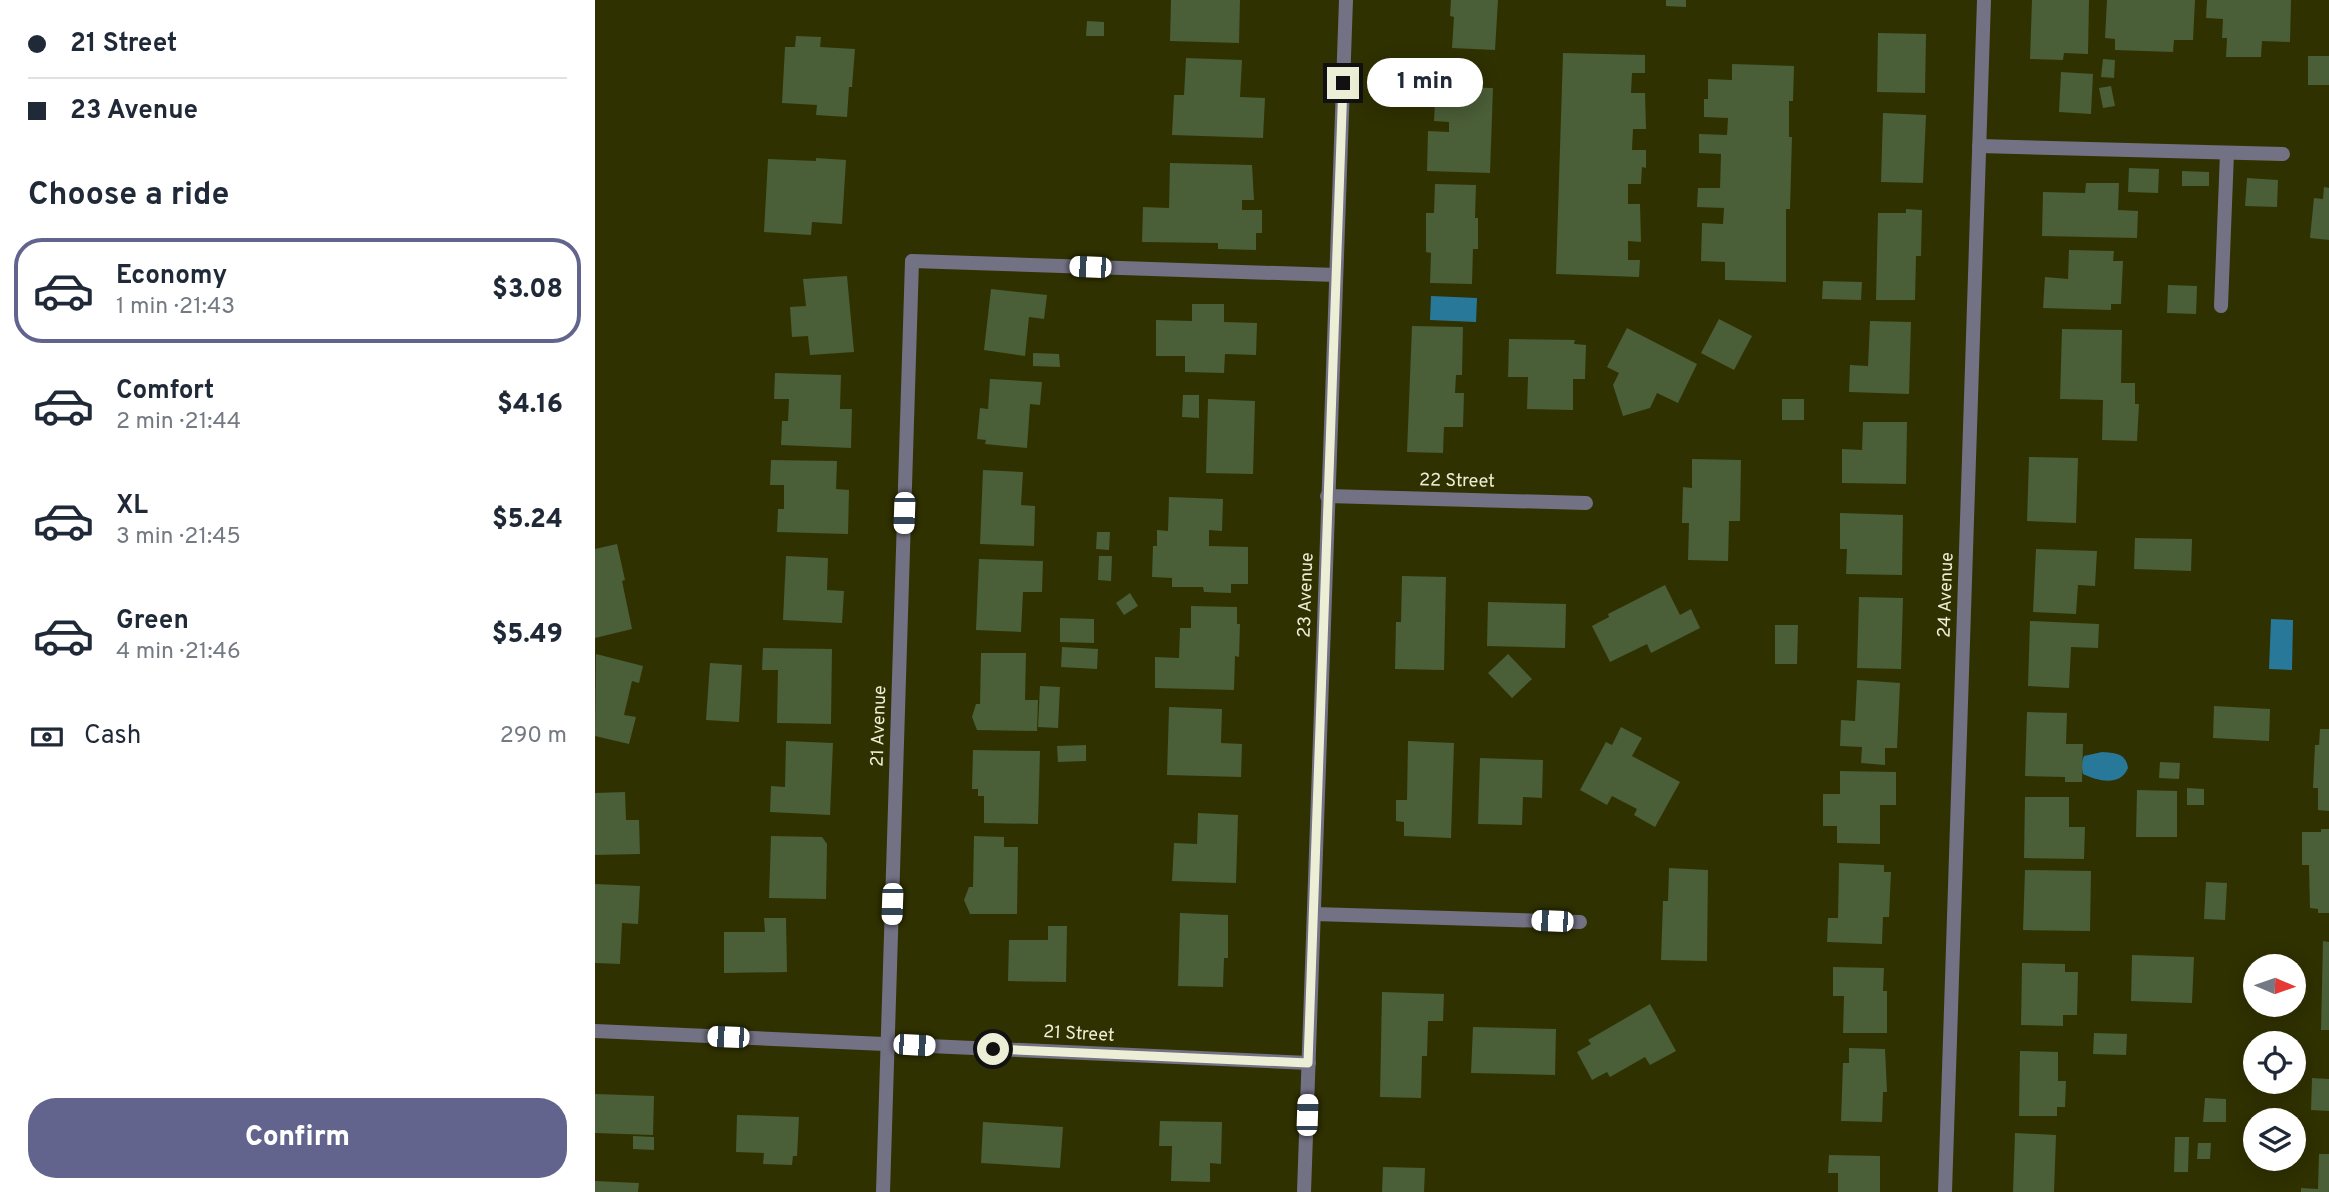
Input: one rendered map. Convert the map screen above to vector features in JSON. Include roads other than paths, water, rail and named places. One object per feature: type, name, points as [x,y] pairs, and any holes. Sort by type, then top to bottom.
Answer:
[{"type":"street","name":"23 Avenue","points":[[1304,1192],[1346,0]]},
{"type":"street","name":"24 Avenue","points":[[1945,1192],[1984,0]]},
{"type":"street","points":[[1979,146],[2283,154]]},
{"type":"street","points":[[2221,306],[2227,153]]},
{"type":"street","name":"21 Avenue","points":[[883,1192],[912,261],[1336,275]]},
{"type":"street","name":"22 Street","points":[[1327,496],[1586,503]]},
{"type":"street","points":[[1314,914],[1580,922]]},
{"type":"street","name":"21 Street","points":[[595,1031],[1308,1063]]},
{"type":"water","points":[[1431,296],[1477,298],[1476,322],[1430,320]]},
{"type":"water","points":[[2271,619],[2293,620],[2292,670],[2269,669]]},
{"type":"water","points":[[2102,752],[2125,759],[2128,768],[2120,778],[2108,781],[2083,774],[2081,765],[2084,756]]}]
